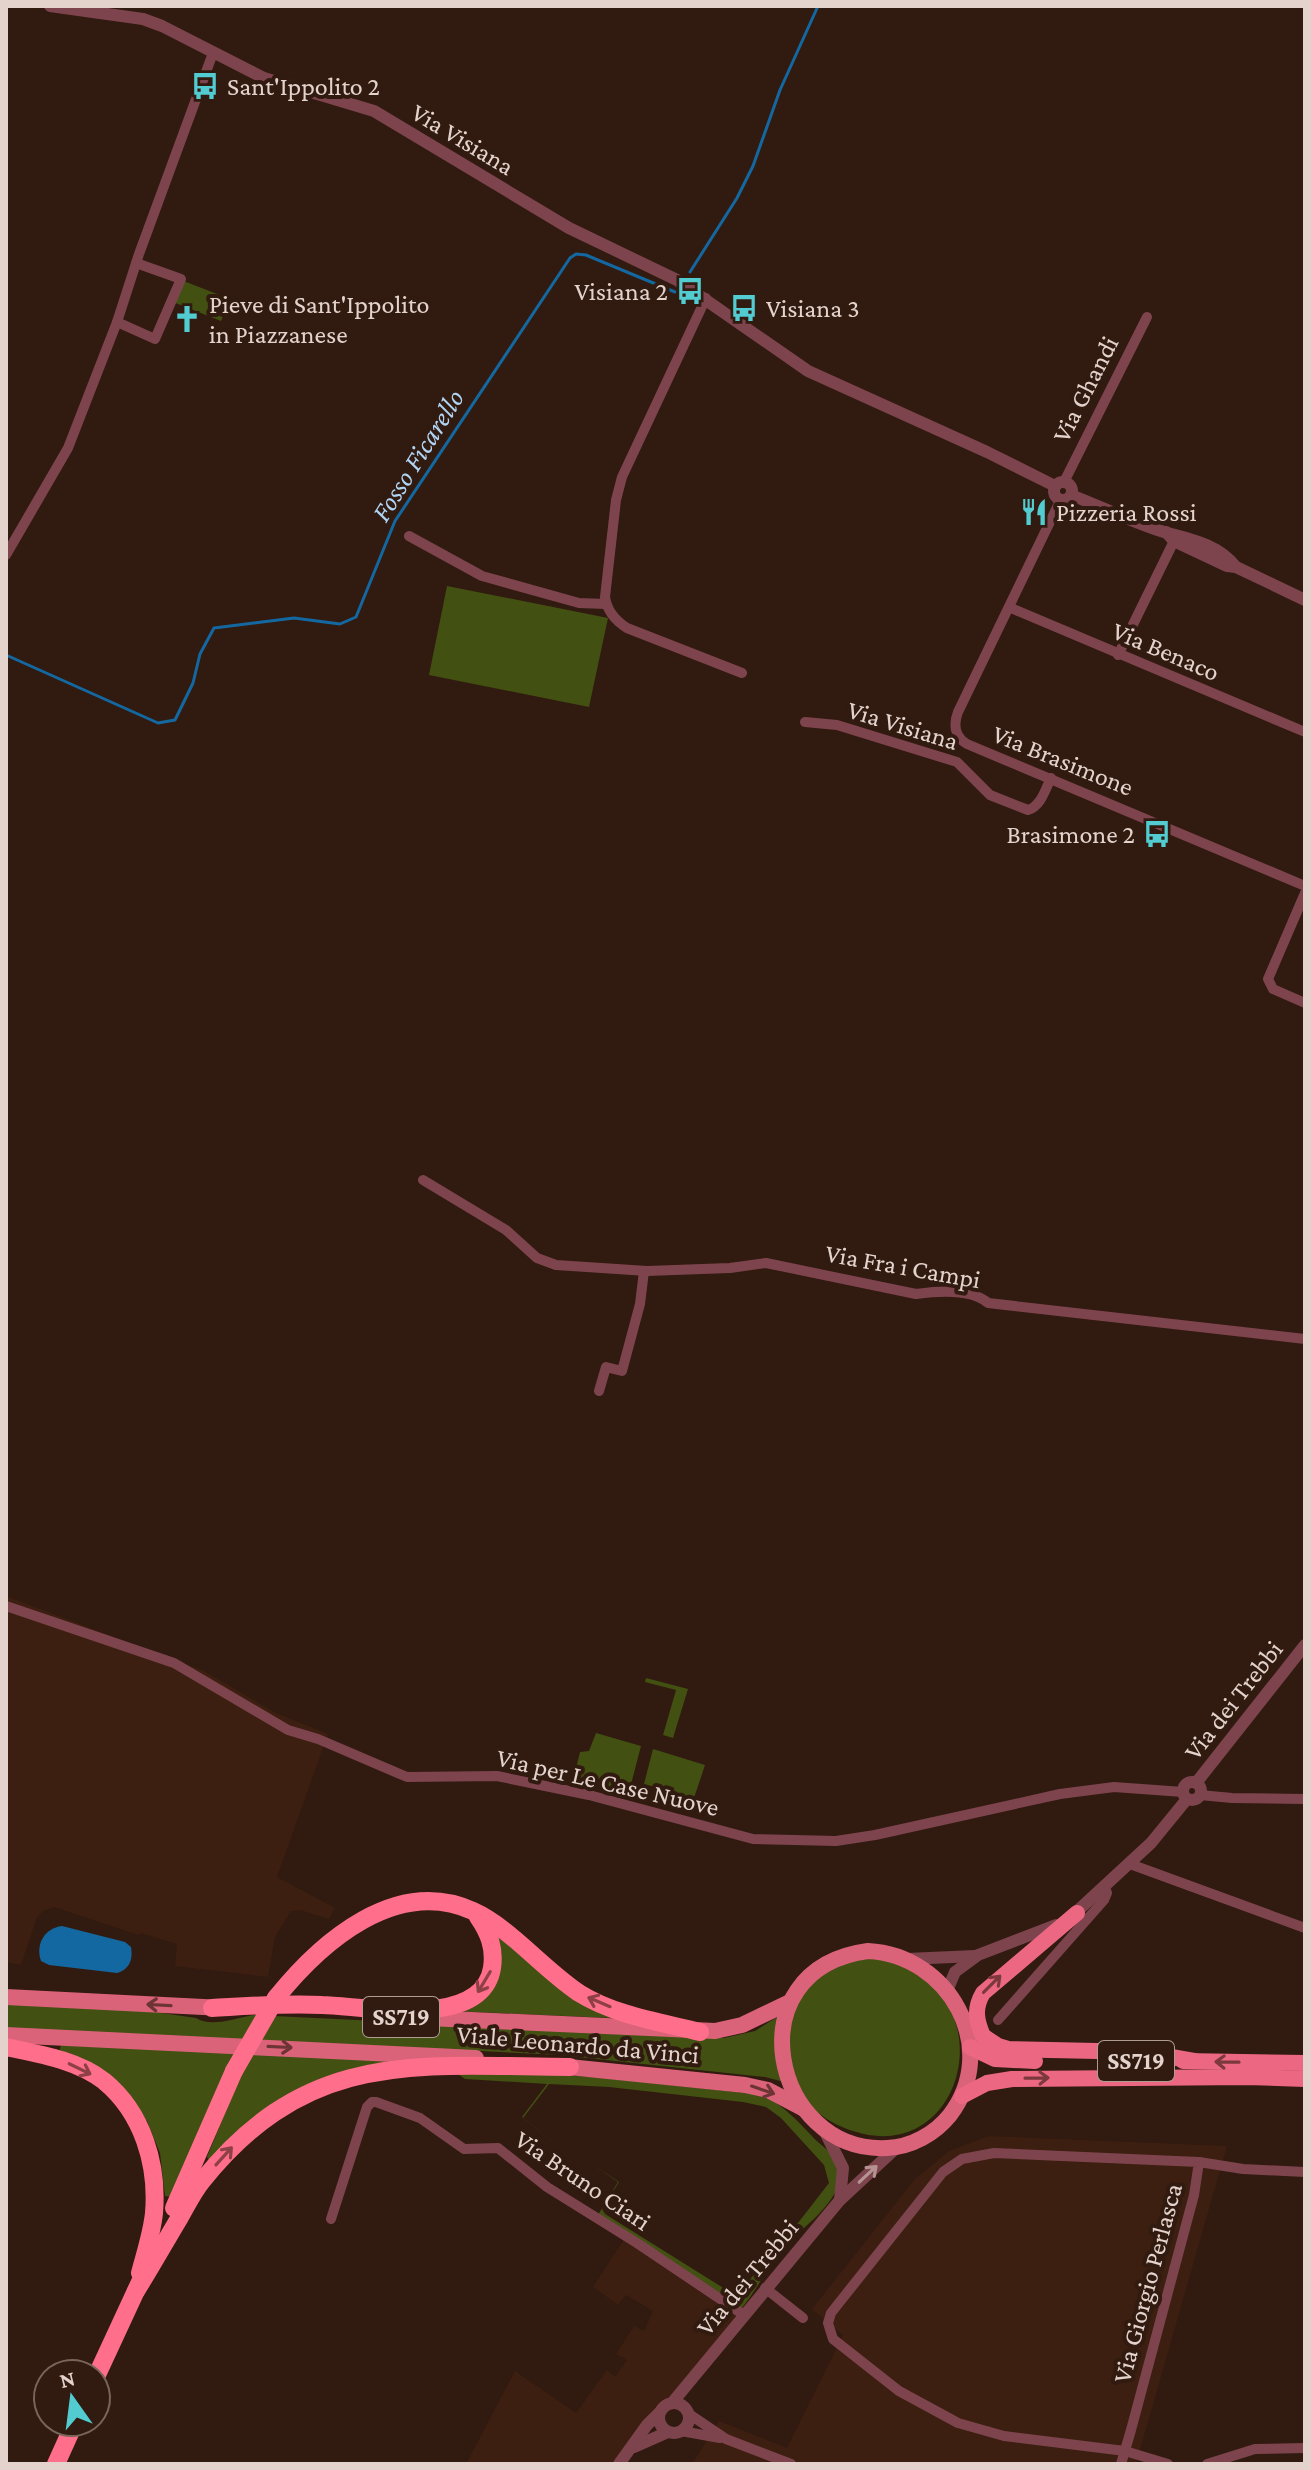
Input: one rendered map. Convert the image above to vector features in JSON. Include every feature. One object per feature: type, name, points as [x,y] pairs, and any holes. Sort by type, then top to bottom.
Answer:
[{"type":"highway","points":[[105,2358],[234,2071],[276,1998],[326,1945],[373,1915],[412,1903],[435,1901],[474,1911],[504,1930],[537,1961],[581,1994],[638,2016],[700,2032]]},
{"type":"highway","points":[[212,2008],[319,2004],[421,2010],[457,2006],[476,1994],[490,1976],[494,1955],[488,1932],[474,1911]]},
{"type":"highway","points":[[1077,1913],[983,1993],[976,2013],[983,2036],[1008,2049],[1143,2052],[1194,2061]]},
{"type":"highway","points":[[6,2047],[56,2058],[103,2080],[136,2119],[154,2171],[154,2215],[136,2291]]},
{"type":"highway","name":"SS719","points":[[970,2047],[1003,2061],[1305,2063]]},
{"type":"highway","points":[[136,2291],[200,2182],[242,2136],[296,2098],[340,2080],[418,2066],[570,2067]]},
{"type":"highway","name":"Viale Leonardo da Vinci","points":[[962,2096],[996,2080],[1019,2078],[1305,2079]]},
{"type":"highway","points":[[56,2464],[68,2438]]},
{"type":"main road","name":"Viale Leonardo da Vinci","points":[[6,2035],[398,2053],[745,2085],[768,2090],[804,2109],[823,2126],[858,2145],[896,2148],[936,2129],[962,2096],[969,2071],[970,2047],[963,2019],[947,1991],[925,1969],[884,1952],[868,1951],[839,1957],[807,1978],[790,2002],[783,2030],[783,2058],[791,2085],[804,2109]]},
{"type":"main road","name":"Viale Leonardo da Vinci","points":[[6,1997],[700,2032],[731,2029],[790,2002]]},
{"type":"street","name":"Via Visiana","points":[[50,6],[143,19],[264,78],[374,111],[569,228],[677,280],[808,371],[1059,484]]},
{"type":"street","points":[[6,555],[68,448],[117,322],[213,53]]},
{"type":"street","points":[[117,322],[155,339],[181,279],[136,263]]},
{"type":"street","points":[[706,298],[622,477],[614,515],[606,604],[614,618],[627,628],[742,673]]},
{"type":"street","name":"Via Ghandi","points":[[1059,484],[1147,317]]},
{"type":"street","points":[[1059,484],[1054,493],[1170,537],[1227,566],[1236,567],[1304,598]]},
{"type":"street","name":"Via Brasimone","points":[[1066,497],[958,712],[956,730],[967,744],[1305,886]]},
{"type":"street","points":[[409,536],[482,576],[579,603],[606,604]]},
{"type":"street","points":[[1118,655],[1170,537]]},
{"type":"street","name":"Via Benaco","points":[[1011,608],[1305,732]]},
{"type":"street","name":"Via Visiana","points":[[805,722],[837,725],[957,762],[990,795],[1023,809],[1035,808],[1051,778]]},
{"type":"street","points":[[1305,893],[1268,979],[1273,989],[1305,1003]]},
{"type":"street","name":"Via Fra i Campi","points":[[423,1180],[506,1230],[537,1258],[556,1265],[644,1271],[730,1268],[766,1263],[916,1294],[933,1291],[980,1296],[988,1303],[1305,1339]]},
{"type":"street","points":[[599,1391],[606,1367],[622,1371],[640,1304],[644,1271]]},
{"type":"street","name":"Via per Le Case Nuove","points":[[6,1606],[174,1663],[288,1730],[318,1739],[407,1777],[497,1776],[589,1795],[753,1839],[836,1841],[1045,1797],[1114,1787],[1185,1796]]},
{"type":"street","name":"Via dei Trebbi","points":[[978,1955],[1044,1931],[1077,1913],[1130,1864],[1151,1843],[1185,1796],[1188,1783],[1198,1789],[1305,1645]]},
{"type":"street","points":[[1198,1789],[1232,1798],[1305,1799]]},
{"type":"street","points":[[1130,1864],[1305,1928]]},
{"type":"street","points":[[998,2020],[1104,1900],[1107,1893],[1105,1887]]},
{"type":"street","points":[[907,1959],[978,1955]]},
{"type":"street","points":[[947,1991],[955,1972],[978,1955]]},
{"type":"street","name":"Via Bruno Ciari","points":[[331,2219],[367,2107],[376,2102],[420,2118],[464,2149],[498,2148],[547,2187],[744,2315]]},
{"type":"street","points":[[823,2126],[843,2168],[840,2200]]},
{"type":"street","name":"Via dei Trebbi","points":[[672,2403],[840,2200],[896,2148]]},
{"type":"street","name":"Via Giorgio Perlasca","points":[[1121,2464],[1125,2451],[1194,2195],[1199,2162],[994,2153],[962,2159],[930,2187],[831,2313],[828,2323],[833,2339],[899,2391],[958,2423],[1016,2439],[1125,2451]]},
{"type":"street","points":[[1199,2162],[1243,2169],[1305,2172]]},
{"type":"street","points":[[765,2288],[803,2318]]},
{"type":"street","points":[[631,2448],[687,2425],[687,2382]]},
{"type":"street","points":[[619,2464],[647,2425],[665,2405],[672,2403],[679,2403],[726,2439]]},
{"type":"street","points":[[660,2412],[660,2423],[674,2432],[726,2439],[791,2464]]},
{"type":"street","points":[[1207,2464],[1255,2449],[1305,2448]]},
{"type":"street","points":[[1125,2451],[1168,2464]]},
{"type":"shaded area","points":[[6,1596],[204,1671],[276,1713],[328,1734],[277,1877],[335,1908],[329,1919],[300,1910],[291,1911],[275,1937],[268,1977],[175,1966],[177,1944],[54,1907],[37,1917],[21,1965],[6,1962]]},
{"type":"shaded area","points":[[989,2136],[1227,2146],[1136,2464],[692,2464],[719,2421],[787,2448],[843,2335],[812,2309],[915,2179],[949,2151]]},
{"type":"shaded area","points":[[628,2233],[742,2308],[687,2382],[663,2408],[660,2422],[631,2448],[619,2464],[467,2462],[515,2371],[576,2413],[607,2370],[615,2377],[627,2360],[616,2354],[634,2326],[644,2331],[653,2311],[626,2295],[618,2305],[593,2287]]},
{"type":"green space","points":[[181,280],[230,299],[221,321],[173,302]]},
{"type":"green space","points":[[447,586],[608,618],[589,707],[429,675]]},
{"type":"green space","points":[[646,1678],[688,1689],[673,1738],[663,1735],[676,1690],[645,1682]]},
{"type":"green space","points":[[596,1733],[641,1746],[629,1792],[573,1780],[580,1752],[589,1751]]},
{"type":"green space","points":[[653,1749],[705,1765],[694,1798],[644,1784]]},
{"type":"green space","points":[[496,1931],[634,2019],[451,2011],[477,2000]]},
{"type":"green space","points":[[868,1957],[914,1971],[943,1997],[958,2030],[959,2065],[948,2098],[925,2123],[893,2135],[853,2131],[823,2117],[806,2099],[793,2076],[788,2058],[788,2032],[801,1995],[817,1976],[828,1969]]},
{"type":"green space","points":[[6,2003],[135,2009],[209,2022],[253,2015],[724,2038],[755,2031],[777,2017],[784,2082],[765,2077],[559,2055],[6,2028]]},
{"type":"green space","points":[[61,2045],[399,2061],[355,2070],[212,2164],[207,2157],[240,2077],[172,2197],[165,2196],[160,2153],[137,2106],[59,2052]]},
{"type":"green space","points":[[451,2069],[594,2077],[764,2095],[789,2113],[832,2154],[840,2172],[839,2182],[829,2202],[782,2250],[742,2308],[598,2215],[618,2182],[593,2165],[619,2182],[602,2209],[605,2214],[733,2294],[740,2291],[829,2183],[824,2165],[781,2118],[766,2107],[743,2102],[609,2087],[549,2084],[523,2118],[547,2084],[465,2079]]},
{"type":"water","points":[[62,1926],[125,1942],[131,1947],[130,1963],[117,1973],[49,1965],[41,1961],[39,1949],[46,1933]]},
{"type":"waterway","name":"Fosso Ficarello","points":[[690,272],[737,198],[753,166],[780,90],[818,6]]},
{"type":"waterway","name":"Fosso Ficarello","points":[[6,655],[158,723],[175,720],[193,683],[200,654],[214,628],[294,618],[340,624],[356,617],[395,521],[570,258],[576,254],[586,255],[675,292]]},
{"type":"place","name":"Sant'Ippolito 2","points":[[205,86]]},
{"type":"place","name":"Visiana 2","points":[[690,291]]},
{"type":"place","name":"Visiana 3","points":[[744,308]]},
{"type":"place","name":"Pieve di Sant'Ippolito in Piazzanese","points":[[187,319]]},
{"type":"place","name":"Pizzeria Rossi","points":[[1034,512]]},
{"type":"place","name":"Brasimone 2","points":[[1157,834]]}]
